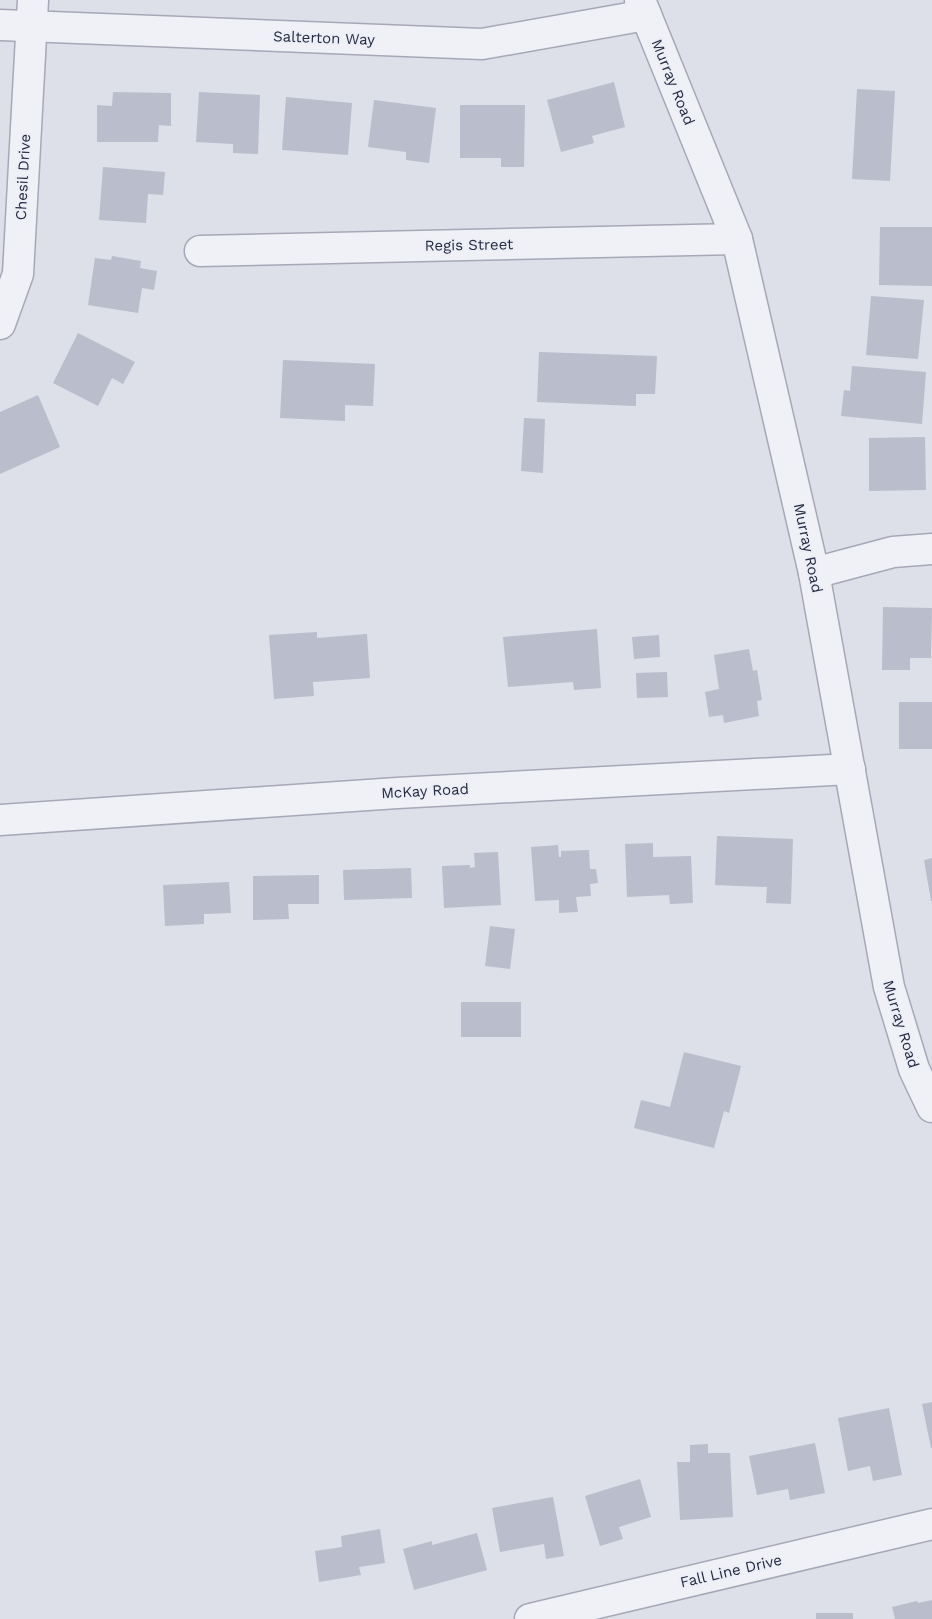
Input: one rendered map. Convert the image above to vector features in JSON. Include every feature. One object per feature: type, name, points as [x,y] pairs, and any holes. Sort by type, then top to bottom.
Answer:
[{"type":"street","name":"Salterton Way","points":[[0,25],[32,13],[482,44],[643,8]]},
{"type":"street","name":"Murray Road","points":[[643,8],[737,239],[814,573],[889,987],[914,1069],[932,1107]]},
{"type":"street","name":"Chesil Drive","points":[[0,324],[18,274],[32,13]]},
{"type":"street","name":"Regis Street","points":[[201,251],[737,239]]},
{"type":"street","points":[[814,573],[893,552],[932,549]]},
{"type":"street","name":"McKay Road","points":[[0,820],[397,793],[850,769]]},
{"type":"street","name":"Fall Line Drive","points":[[531,1619],[932,1524]]},
{"type":"building","points":[[614,82],[625,127],[592,136],[594,143],[561,152],[547,100]]},
{"type":"building","points":[[857,89],[895,91],[890,181],[852,179]]},
{"type":"building","points":[[113,92],[171,93],[171,126],[159,125],[158,142],[97,142],[97,105],[112,106]]},
{"type":"building","points":[[199,92],[260,95],[258,154],[233,153],[233,144],[196,142]]},
{"type":"building","points":[[286,97],[352,103],[348,155],[282,150]]},
{"type":"building","points":[[374,100],[436,108],[429,163],[406,160],[406,152],[368,147]]},
{"type":"building","points":[[460,105],[525,105],[524,167],[501,167],[501,158],[460,158]]},
{"type":"building","points":[[103,167],[165,172],[163,195],[148,194],[146,223],[99,220]]},
{"type":"building","points":[[880,227],[932,227],[932,286],[879,285]]},
{"type":"building","points":[[112,256],[141,261],[140,268],[157,271],[154,290],[142,288],[138,313],[88,305],[95,258],[111,260]]},
{"type":"building","points":[[871,296],[924,300],[918,359],[866,355]]},
{"type":"building","points":[[78,333],[135,362],[123,384],[112,378],[98,406],[53,383]]},
{"type":"building","points":[[539,352],[657,356],[655,394],[636,394],[636,406],[537,402]]},
{"type":"building","points":[[283,360],[375,364],[373,406],[345,405],[345,421],[280,418]]},
{"type":"building","points":[[852,366],[926,372],[922,424],[841,416],[844,390],[850,391]]},
{"type":"building","points":[[38,395],[60,447],[0,474],[0,412]]},
{"type":"building","points":[[524,418],[545,419],[543,473],[521,471]]},
{"type":"building","points":[[925,437],[926,490],[869,491],[869,438]]},
{"type":"building","points":[[883,607],[932,608],[931,658],[910,658],[910,670],[882,670]]},
{"type":"building","points":[[597,629],[601,688],[574,690],[573,682],[508,687],[503,637]]},
{"type":"building","points":[[317,632],[317,638],[367,634],[370,678],[313,682],[314,696],[274,699],[269,635]]},
{"type":"building","points":[[659,635],[660,657],[634,659],[632,637]]},
{"type":"building","points":[[749,649],[753,671],[757,670],[762,700],[757,701],[759,716],[724,723],[723,715],[709,717],[705,692],[719,689],[714,655]]},
{"type":"building","points":[[667,672],[668,697],[637,698],[636,673]]},
{"type":"building","points":[[899,702],[932,702],[932,749],[899,749]]},
{"type":"building","points":[[717,836],[793,839],[791,904],[766,903],[767,887],[715,885]]},
{"type":"building","points":[[653,843],[653,857],[691,856],[693,903],[670,904],[669,895],[627,897],[625,844]]},
{"type":"building","points":[[558,845],[559,857],[561,857],[561,851],[589,850],[590,869],[596,869],[598,883],[590,884],[591,896],[576,897],[578,912],[559,913],[559,900],[535,901],[531,847]]},
{"type":"building","points":[[498,852],[501,905],[444,908],[442,866],[470,865],[470,868],[475,867],[474,853]]},
{"type":"building","points":[[932,858],[932,901],[931,901],[924,860]]},
{"type":"building","points":[[411,868],[412,898],[344,900],[343,870]]},
{"type":"building","points":[[319,875],[319,904],[288,904],[289,919],[253,920],[253,876]]},
{"type":"building","points":[[229,882],[231,913],[204,914],[204,924],[165,926],[163,885]]},
{"type":"building","points":[[490,926],[515,929],[510,969],[485,966]]},
{"type":"building","points":[[461,1002],[521,1002],[521,1037],[461,1037]]},
{"type":"building","points":[[684,1052],[741,1066],[729,1113],[724,1111],[714,1148],[634,1128],[641,1100],[670,1107]]},
{"type":"building","points":[[932,1402],[932,1448],[931,1448],[922,1404]]},
{"type":"building","points":[[889,1408],[902,1475],[873,1481],[870,1466],[848,1471],[838,1418]]},
{"type":"building","points":[[815,1443],[825,1493],[790,1500],[788,1489],[757,1495],[749,1456]]},
{"type":"building","points":[[708,1444],[708,1453],[730,1453],[733,1517],[680,1520],[677,1462],[690,1462],[690,1445]]},
{"type":"building","points":[[640,1479],[651,1517],[619,1527],[623,1539],[600,1546],[585,1496]]},
{"type":"building","points":[[553,1497],[564,1556],[546,1559],[544,1544],[500,1552],[492,1508]]},
{"type":"building","points":[[380,1529],[385,1563],[359,1567],[361,1575],[319,1582],[315,1551],[342,1547],[341,1536]]},
{"type":"building","points":[[477,1533],[487,1570],[414,1590],[403,1549],[432,1541],[432,1545]]},
{"type":"building","points":[[932,1600],[932,1619],[895,1619],[892,1607]]},
{"type":"building","points":[[816,1613],[853,1613],[853,1619],[816,1619]]}]
